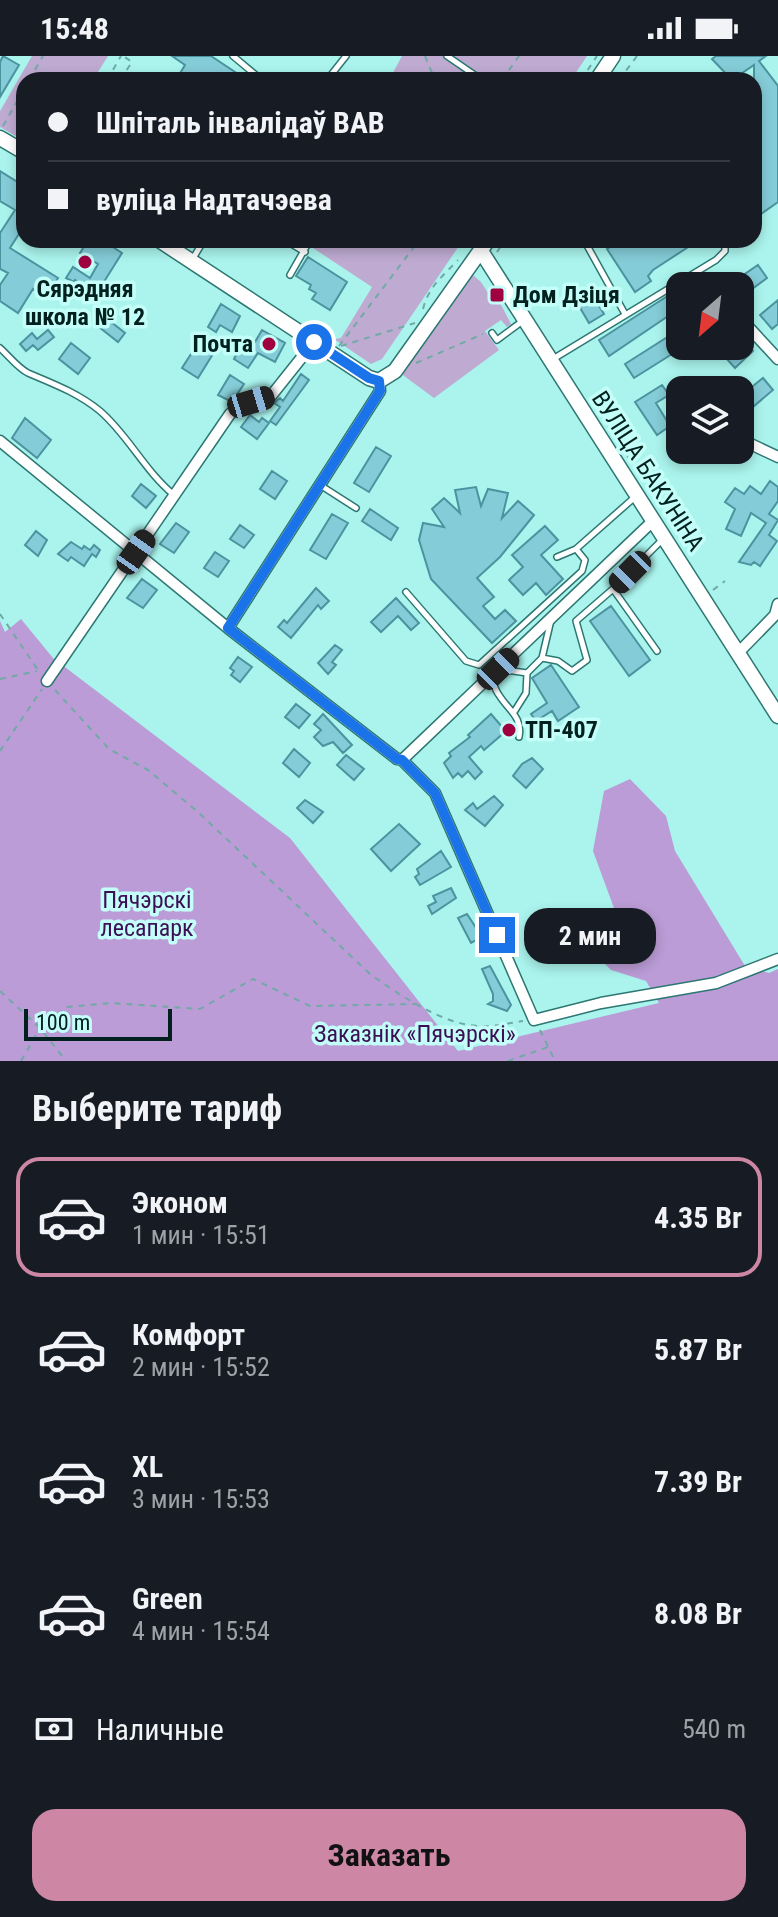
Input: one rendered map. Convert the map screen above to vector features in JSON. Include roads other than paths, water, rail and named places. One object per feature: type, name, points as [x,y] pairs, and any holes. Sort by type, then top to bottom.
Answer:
[{"type":"street","points":[[172,248],[369,378],[379,381],[395,371],[482,248]]},
{"type":"street","name":"ВУЛІЦА БАКУНІНА","points":[[486,248],[525,320],[778,716]]},
{"type":"street","points":[[754,333],[778,359]]},
{"type":"street","points":[[47,681],[230,414],[239,406],[271,396],[314,342]]},
{"type":"street","points":[[228,628],[380,391],[379,381]]},
{"type":"street","points":[[0,441],[228,628],[402,760],[435,793],[534,1020],[601,1003],[716,983],[778,959]]},
{"type":"street","points":[[754,446],[778,457]]},
{"type":"street","points":[[402,760],[654,520]]},
{"type":"street","points":[[738,653],[775,615],[778,604]]},
{"type":"lane","points":[[233,56],[252,72]]},
{"type":"lane","points":[[333,72],[346,56]]},
{"type":"lane","points":[[447,56],[470,72]]},
{"type":"lane","points":[[192,261],[199,248]]},
{"type":"lane","points":[[298,248],[305,252]]},
{"type":"lane","points":[[290,275],[307,248]]},
{"type":"lane","points":[[588,248],[625,314]]},
{"type":"lane","points":[[551,360],[716,260],[725,248]]},
{"type":"lane","points":[[492,333],[497,340],[525,320]]},
{"type":"lane","points":[[0,348],[27,372],[82,397],[107,417],[143,466],[175,496]]},
{"type":"lane","points":[[320,485],[356,508]]},
{"type":"lane","points":[[557,557],[576,549],[637,495]]},
{"type":"lane","points":[[542,658],[558,661],[572,671],[587,660],[576,621],[613,589],[665,536]]},
{"type":"lane","points":[[406,592],[466,661],[479,665],[582,571],[585,560],[576,549]]},
{"type":"lane","points":[[613,589],[657,651]]},
{"type":"lane","points":[[514,712],[526,693],[527,673],[542,658],[552,618]]},
{"type":"lane","points":[[519,737],[521,728],[514,712],[499,695],[494,673],[527,673]]},
{"type":"place","name":"Сярэдняя школа № 12","points":[[85,262]]},
{"type":"place","name":"Дом Дзіця","points":[[497,295]]},
{"type":"place","name":"Почта","points":[[269,344]]},
{"type":"place","name":"ТП-407","points":[[509,730]]},
{"type":"park label","name":"Пячэрскі лесапарк","points":[[147,914]]},
{"type":"park label","name":"Заказнік «Пячэрскі»","points":[[415,1034]]}]
